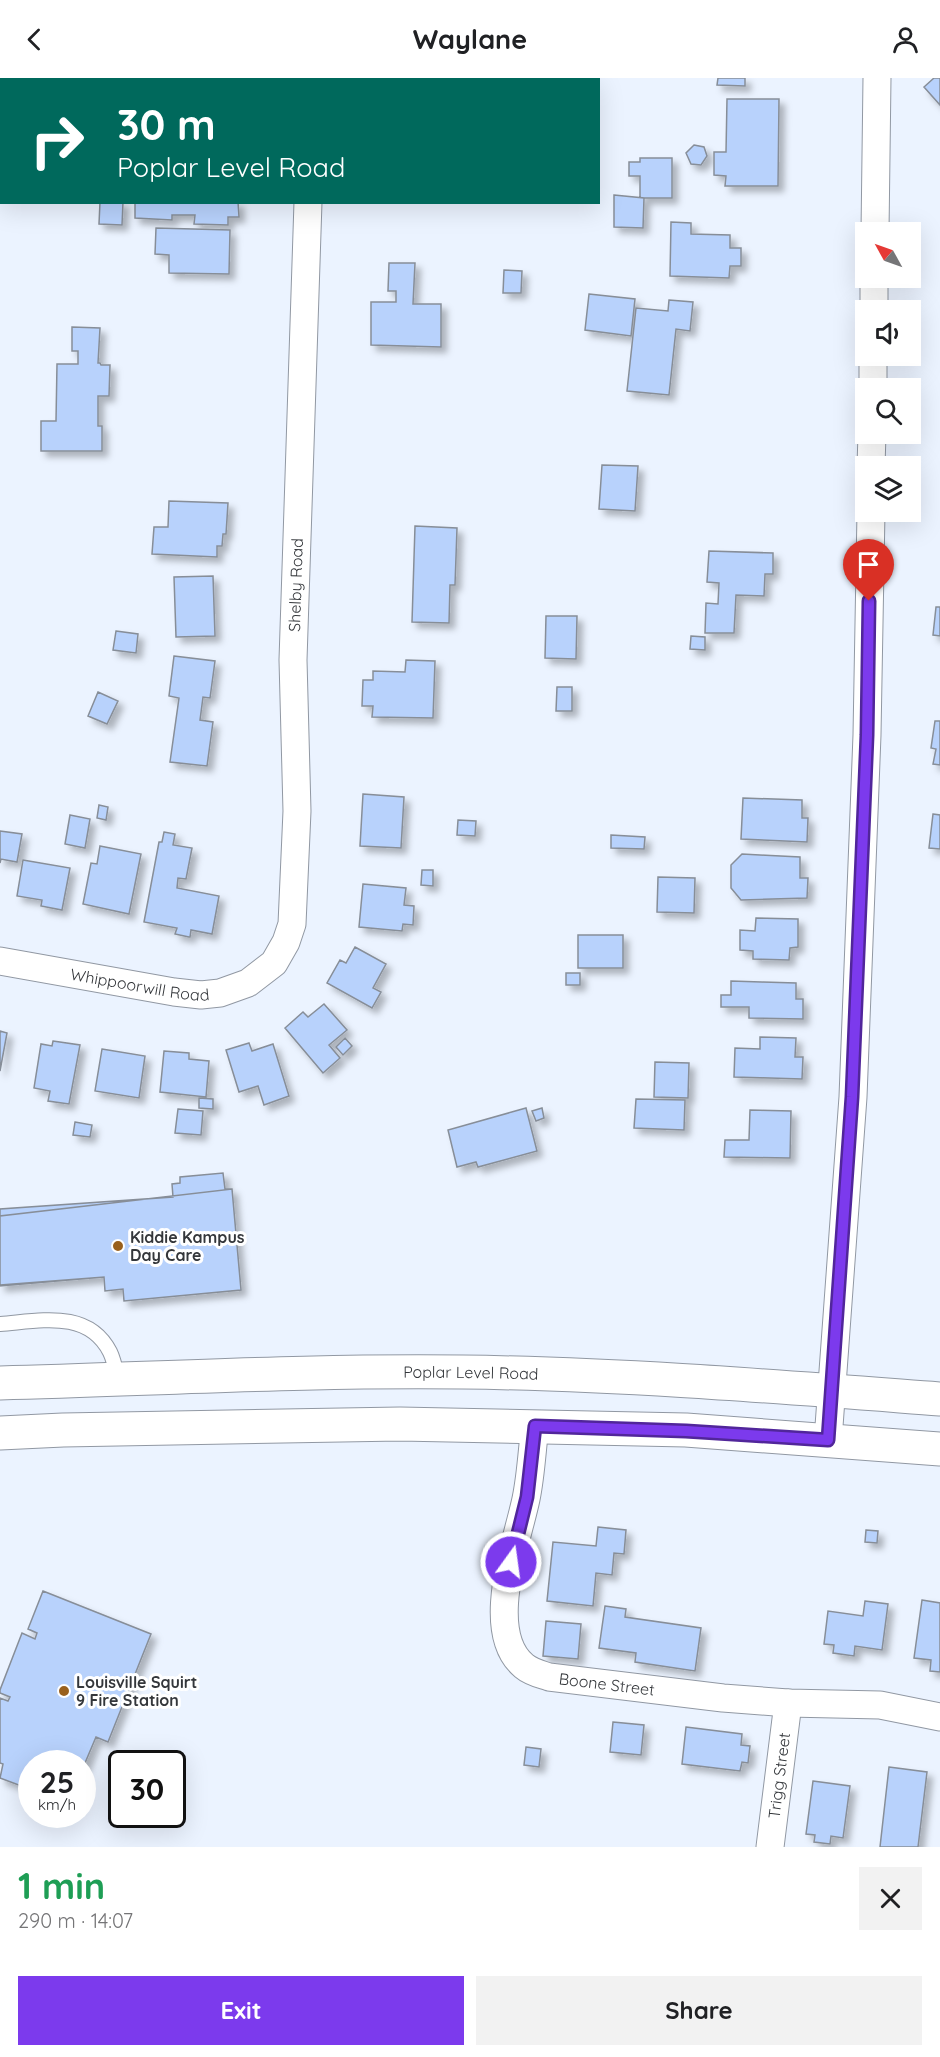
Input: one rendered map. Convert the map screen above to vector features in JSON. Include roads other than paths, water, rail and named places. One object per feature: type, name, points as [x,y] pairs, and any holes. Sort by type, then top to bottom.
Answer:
[{"type":"main road","name":"Poplar Level Road","points":[[0,1383],[463,1372],[729,1383],[940,1399]]},
{"type":"main road","points":[[0,1433],[400,1424],[535,1426],[686,1431],[940,1449]]},
{"type":"street","points":[[875,222],[877,78]]},
{"type":"street","name":"Shelby Road","points":[[274,963],[286,942],[292,924],[297,822],[293,660],[308,204]]},
{"type":"street","points":[[828,1440],[853,1085],[867,735],[871,522]]},
{"type":"street","name":"Whippoorwill Road","points":[[0,962],[201,995],[220,993],[248,983],[274,963]]},
{"type":"street","name":"Boone Street","points":[[535,1426],[527,1497],[511,1562],[505,1613],[505,1634],[513,1653],[524,1666],[549,1677],[723,1698],[788,1703],[880,1705],[940,1717]]},
{"type":"street","name":"Trigg Street","points":[[770,1847],[788,1703]]},
{"type":"lane","points":[[0,1324],[64,1320],[82,1324],[98,1335],[111,1353],[118,1380]]},
{"type":"place","name":"Kiddie Kampus Day Care","points":[[118,1246]]},
{"type":"place","name":"Louisville Squirt 9 Fire Station","points":[[64,1691]]}]
